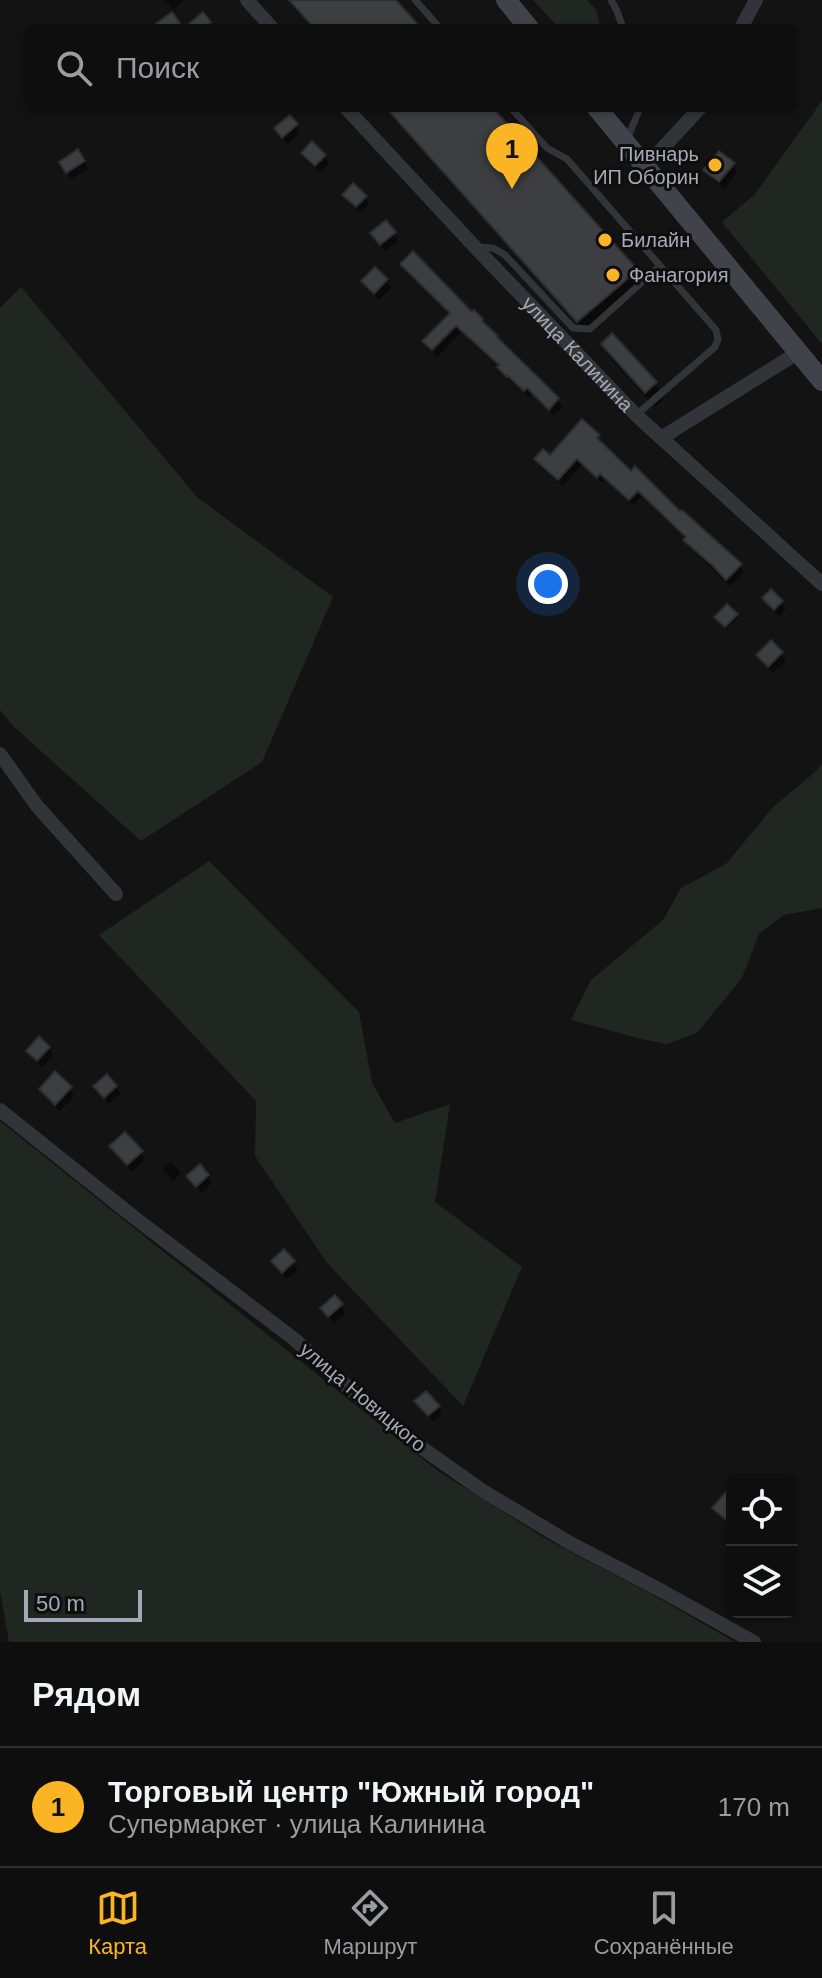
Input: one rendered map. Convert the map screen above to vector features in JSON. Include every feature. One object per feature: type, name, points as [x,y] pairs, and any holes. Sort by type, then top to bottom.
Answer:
[{"type":"main road","points":[[506,0],[526,24]]},
{"type":"main road","points":[[600,112],[822,381]]},
{"type":"street","points":[[247,0],[268,24]]},
{"type":"street","points":[[743,24],[756,0]]},
{"type":"street","name":"улица Калинина","points":[[350,112],[636,415],[822,584]]},
{"type":"street","points":[[646,166],[696,112]]},
{"type":"street","points":[[661,438],[799,352]]},
{"type":"street","points":[[0,754],[37,806],[116,894]]},
{"type":"street","name":"улица Новицкого","points":[[0,1110],[294,1339],[368,1405],[434,1457],[483,1491],[570,1543],[754,1642]]},
{"type":"lane","points":[[415,0],[436,24]]},
{"type":"lane","points":[[611,0],[622,24]]},
{"type":"lane","points":[[515,112],[547,148],[567,159],[716,330],[718,339],[715,347],[636,415]]},
{"type":"lane","points":[[625,142],[638,112]]},
{"type":"lane","points":[[475,247],[493,248],[505,255],[573,328],[590,329],[660,266]]},
{"type":"shaded area","points":[[533,0],[587,0],[597,11],[599,24],[555,24]]},
{"type":"shaded area","points":[[822,101],[822,344],[722,222],[754,195]]},
{"type":"shaded area","points":[[21,287],[198,498],[333,597],[262,762],[141,841],[13,726],[0,710],[0,308]]},
{"type":"shaded area","points":[[822,764],[822,908],[784,915],[759,934],[742,978],[697,1033],[667,1044],[571,1020],[591,980],[663,920],[681,888],[726,864],[773,807]]},
{"type":"shaded area","points":[[209,861],[359,1012],[372,1083],[395,1123],[450,1104],[435,1202],[522,1267],[463,1406],[327,1263],[255,1156],[256,1101],[99,935]]},
{"type":"shaded area","points":[[0,1121],[438,1471],[546,1539],[735,1642],[9,1642],[0,1591]]},
{"type":"building","points":[[289,0],[396,0],[417,24],[310,24]]},
{"type":"building","points":[[172,12],[180,23],[179,24],[156,24]]},
{"type":"building","points":[[203,12],[211,22],[209,24],[189,24]]},
{"type":"building","points":[[390,112],[497,112],[638,270],[577,322]]},
{"type":"building","points":[[290,115],[298,124],[282,138],[274,128]]},
{"type":"building","points":[[312,141],[326,155],[315,166],[301,153]]},
{"type":"building","points":[[78,149],[85,161],[66,173],[59,162]]},
{"type":"building","points":[[719,151],[735,163],[719,182],[703,170]]},
{"type":"building","points":[[353,183],[367,196],[356,207],[342,195]]},
{"type":"building","points":[[386,220],[396,232],[380,245],[370,233]]},
{"type":"building","points":[[413,251],[559,398],[549,410],[527,388],[524,391],[507,377],[497,367],[499,365],[456,326],[432,350],[422,341],[450,313],[400,264]]},
{"type":"building","points":[[375,267],[388,279],[374,294],[361,281]]},
{"type":"building","points":[[612,333],[657,382],[645,393],[601,344]]},
{"type":"building","points":[[582,419],[631,471],[635,466],[680,511],[742,564],[726,580],[683,540],[686,537],[638,491],[629,500],[600,474],[597,478],[577,459],[558,480],[534,459],[543,449],[550,455]]},
{"type":"building","points":[[771,589],[783,601],[774,610],[762,598]]},
{"type":"building","points":[[727,604],[738,614],[725,627],[714,617]]},
{"type":"building","points":[[771,640],[783,652],[768,667],[756,655]]},
{"type":"building","points":[[39,1036],[50,1047],[37,1061],[26,1051]]},
{"type":"building","points":[[55,1071],[72,1087],[55,1105],[39,1089]]},
{"type":"building","points":[[107,1074],[117,1086],[104,1098],[93,1086]]},
{"type":"building","points":[[125,1132],[143,1151],[127,1165],[109,1146]]},
{"type":"building","points":[[200,1164],[209,1175],[196,1187],[186,1176]]},
{"type":"building","points":[[284,1249],[295,1261],[282,1273],[271,1261]]},
{"type":"building","points":[[335,1295],[343,1304],[328,1317],[320,1308]]},
{"type":"building","points":[[426,1391],[440,1406],[428,1416],[414,1401]]},
{"type":"building","points":[[726,1492],[726,1520],[712,1508]]},
{"type":"place","name":"Пивнарь ИП Оборин","points":[[715,165]]},
{"type":"place","name":"Торговый центр \"Южный город\"","points":[[512,189]]},
{"type":"place","name":"Билайн","points":[[605,240]]},
{"type":"place","name":"Фанагория","points":[[613,275]]}]
